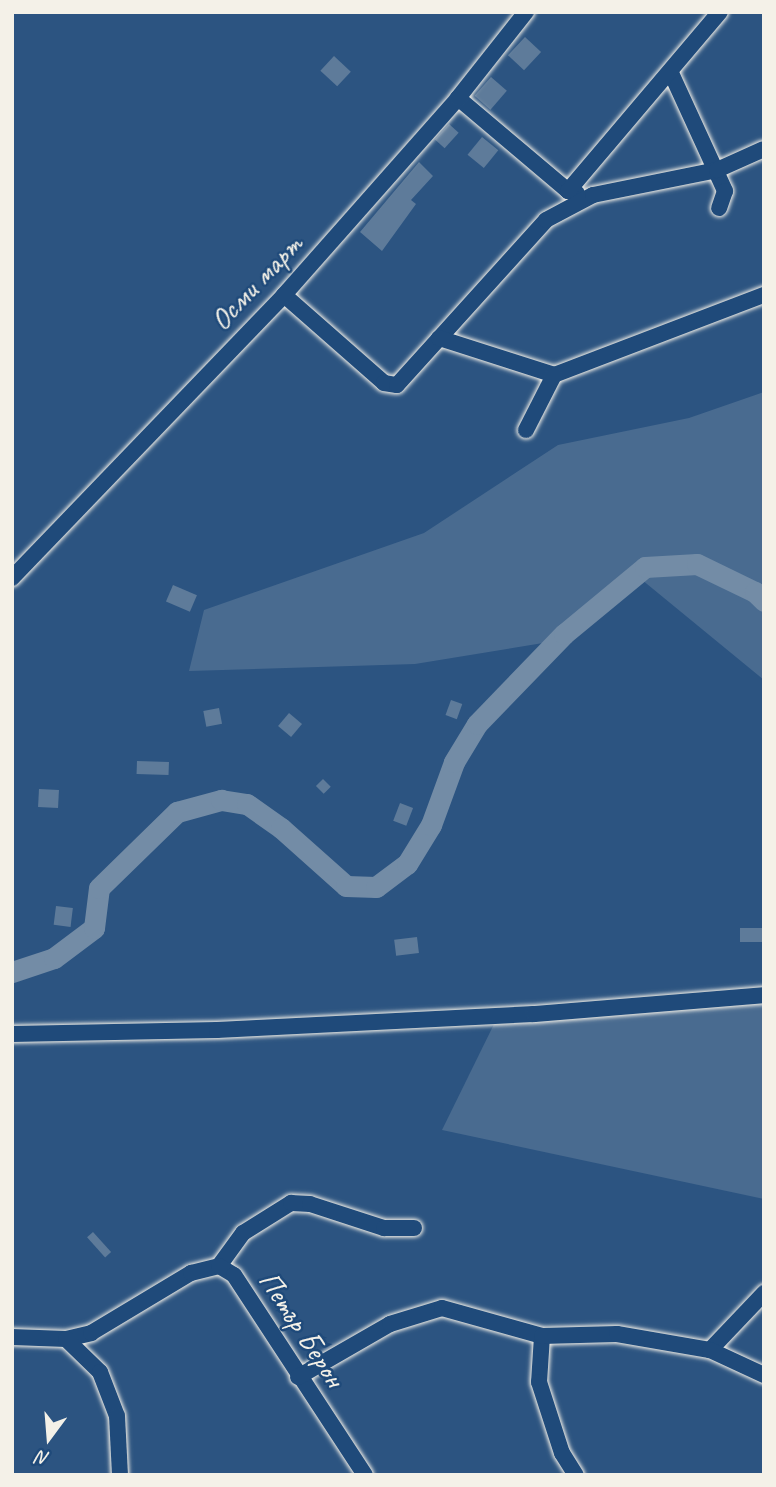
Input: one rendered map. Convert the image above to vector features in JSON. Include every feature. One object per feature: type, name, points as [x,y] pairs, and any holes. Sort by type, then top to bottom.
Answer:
[{"type":"street","name":"Осми март","points":[[12,578],[284,295],[458,97],[526,12]]},
{"type":"street","points":[[568,191],[671,73],[720,12]]},
{"type":"street","points":[[671,73],[725,191],[719,208]]},
{"type":"street","points":[[458,97],[568,191],[593,195]]},
{"type":"street","points":[[284,295],[391,386],[439,338],[547,220],[593,195],[717,170],[764,149]]},
{"type":"street","points":[[439,338],[554,375],[764,295]]},
{"type":"street","points":[[526,430],[554,375]]},
{"type":"street","points":[[12,1034],[217,1031],[534,1014],[764,996]]},
{"type":"street","points":[[219,1266],[243,1233],[291,1203],[310,1204],[384,1228],[414,1228]]},
{"type":"street","name":"Петър Берон","points":[[12,1337],[66,1339],[118,1321],[191,1273],[219,1266],[234,1275],[298,1377],[365,1475]]},
{"type":"street","points":[[710,1350],[764,1293]]},
{"type":"street","points":[[298,1377],[390,1324],[442,1308],[542,1336],[617,1334],[710,1350],[764,1375]]},
{"type":"street","points":[[542,1336],[539,1382],[562,1453],[576,1475]]},
{"type":"street","points":[[66,1339],[100,1372],[117,1416],[120,1475]]},
{"type":"shaded area","points":[[764,392],[764,680],[636,575],[543,643],[415,664],[189,671],[204,610],[424,533],[558,445],[689,418]]},
{"type":"shaded area","points":[[764,995],[764,1199],[442,1130],[498,1016]]},
{"type":"building","points":[[525,37],[541,52],[524,70],[508,55]]},
{"type":"building","points":[[334,56],[351,72],[337,86],[320,71]]},
{"type":"building","points":[[491,77],[507,91],[490,110],[475,96]]},
{"type":"building","points":[[449,124],[459,133],[445,148],[435,140]]},
{"type":"building","points":[[482,137],[498,150],[484,168],[468,155]]},
{"type":"building","points":[[419,162],[433,176],[411,200],[416,204],[382,251],[360,232]]},
{"type":"building","points":[[173,585],[197,595],[190,612],[166,602]]},
{"type":"building","points":[[451,700],[462,704],[457,719],[446,715]]},
{"type":"building","points":[[219,708],[222,724],[206,727],[203,711]]},
{"type":"building","points":[[289,713],[302,724],[291,737],[278,726]]},
{"type":"building","points":[[137,761],[169,762],[169,775],[137,774]]},
{"type":"building","points":[[323,779],[331,787],[324,794],[316,786]]},
{"type":"building","points":[[39,789],[59,790],[58,808],[38,807]]},
{"type":"building","points":[[400,803],[413,808],[406,826],[393,821]]},
{"type":"building","points":[[56,906],[73,908],[71,927],[54,925]]},
{"type":"building","points":[[740,928],[764,928],[764,942],[740,942]]},
{"type":"building","points":[[417,937],[419,953],[396,956],[394,940]]},
{"type":"building","points":[[93,1232],[111,1252],[105,1257],[87,1237]]},
{"type":"waterway","points":[[12,972],[54,958],[94,928],[99,888],[177,812],[221,800],[247,804],[281,828],[346,886],[376,887],[407,864],[431,825],[454,762],[477,724],[564,634],[645,567],[697,564],[755,592],[764,601]]}]
